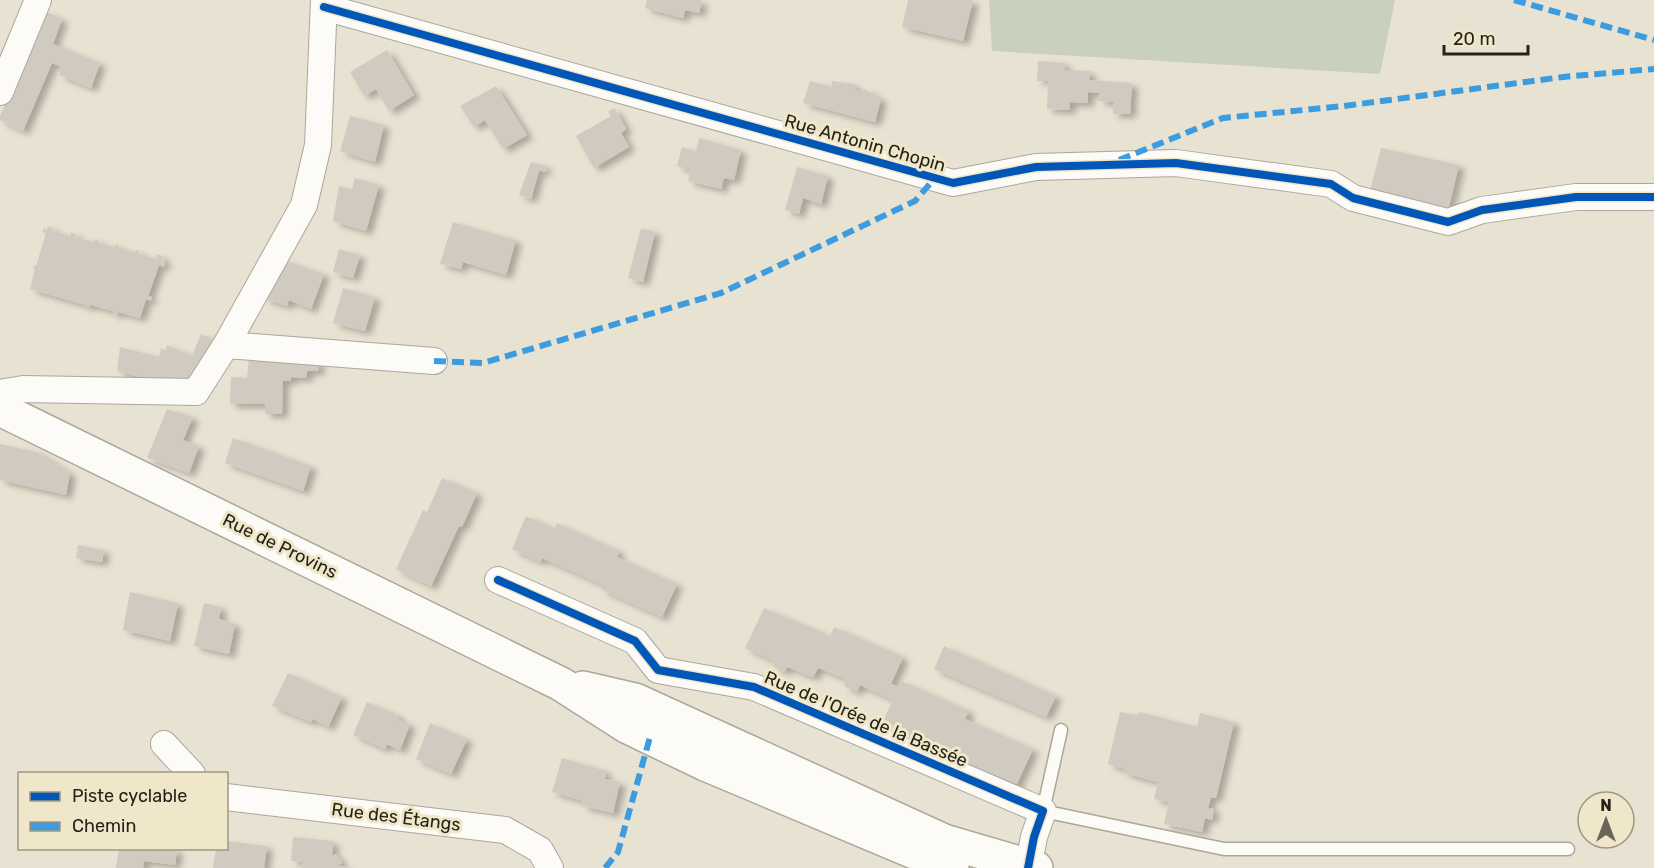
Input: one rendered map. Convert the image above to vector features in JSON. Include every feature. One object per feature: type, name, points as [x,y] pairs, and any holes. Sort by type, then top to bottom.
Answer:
[{"type":"main road","name":"Rue de Provins","points":[[0,409],[561,684]]},
{"type":"main road","points":[[561,684],[635,700],[944,841],[1031,867]]},
{"type":"main road","points":[[561,684],[628,727],[705,764],[952,868]]},
{"type":"street","points":[[0,92],[38,0]]},
{"type":"street","points":[[0,404],[5,392],[23,389],[196,392],[226,345],[304,205],[318,145],[324,4]]},
{"type":"street","name":"Rue Antonin Chopin","points":[[324,4],[953,183],[1036,167],[1176,163],[1331,184],[1353,198],[1448,222],[1482,210],[1576,197],[1654,196]]},
{"type":"street","points":[[226,345],[434,361]]},
{"type":"street","name":"Rue de l'Orée de la Bassée","points":[[498,580],[635,641],[658,670],[754,687],[1043,811]]},
{"type":"street","points":[[164,744],[190,772]]},
{"type":"street","name":"Rue des Étangs","points":[[228,797],[505,830],[540,850],[549,868]]},
{"type":"street","points":[[1031,867],[1034,837],[1043,811]]},
{"type":"lane","points":[[1061,730],[1043,811],[1224,849],[1568,849]]},
{"type":"green space","points":[[989,0],[1395,0],[1380,74],[992,51]]},
{"type":"building","points":[[647,0],[702,0],[699,13],[685,10],[683,18],[645,8]]},
{"type":"building","points":[[908,0],[973,0],[963,41],[902,27]]},
{"type":"building","points":[[47,12],[62,19],[53,44],[100,63],[91,88],[59,75],[62,67],[52,63],[23,131],[0,120],[0,116]]},
{"type":"building","points":[[387,50],[414,95],[389,111],[376,89],[364,96],[350,72]]},
{"type":"building","points":[[1038,61],[1065,63],[1064,70],[1090,71],[1089,80],[1132,83],[1130,114],[1113,114],[1113,102],[1099,101],[1100,93],[1088,92],[1088,103],[1070,102],[1070,110],[1047,109],[1048,81],[1037,81]]},
{"type":"building","points":[[810,81],[832,87],[832,81],[854,84],[855,89],[859,92],[865,89],[881,99],[875,122],[803,103]]},
{"type":"building","points":[[496,86],[527,135],[503,149],[485,120],[474,127],[460,106]]},
{"type":"building","points":[[614,108],[626,129],[621,133],[629,147],[594,168],[576,136],[611,116],[608,112]]},
{"type":"building","points":[[350,116],[384,125],[375,162],[340,151]]},
{"type":"building","points":[[699,138],[741,150],[734,180],[724,178],[721,189],[688,181],[690,170],[677,166],[682,147],[696,151]]},
{"type":"building","points":[[1381,148],[1459,165],[1447,215],[1369,195]]},
{"type":"building","points":[[531,162],[546,166],[545,172],[539,170],[531,199],[519,195]]},
{"type":"building","points":[[797,167],[828,176],[821,204],[803,198],[799,214],[785,210]]},
{"type":"building","points":[[355,178],[379,185],[366,231],[333,221],[339,186],[352,189]]},
{"type":"building","points":[[453,222],[516,240],[506,275],[463,262],[461,269],[440,264]]},
{"type":"building","points":[[48,226],[53,228],[52,231],[70,236],[71,232],[76,234],[75,237],[94,242],[95,239],[99,240],[98,243],[115,247],[115,244],[119,245],[119,248],[135,253],[139,250],[139,254],[156,259],[157,254],[163,256],[164,267],[159,265],[148,296],[152,297],[151,301],[146,299],[140,318],[118,312],[117,315],[113,314],[113,311],[90,305],[85,306],[30,289],[34,265],[36,266],[46,233],[42,232],[44,228],[47,230]]},
{"type":"building","points":[[641,228],[655,232],[643,282],[628,278]]},
{"type":"building","points":[[339,249],[360,255],[353,278],[333,272]]},
{"type":"building","points":[[284,260],[324,274],[311,309],[289,300],[287,306],[263,298]]},
{"type":"building","points":[[343,288],[375,297],[365,331],[333,323]]},
{"type":"building","points":[[201,334],[215,340],[190,385],[179,387],[117,371],[120,347],[159,357],[161,348],[165,350],[167,345],[192,356]]},
{"type":"building","points":[[249,358],[319,361],[319,371],[307,371],[307,378],[291,377],[291,381],[283,381],[282,414],[265,414],[265,404],[230,404],[231,377],[247,378]]},
{"type":"building","points":[[167,409],[193,417],[183,440],[199,446],[189,473],[147,458]]},
{"type":"building","points":[[233,438],[311,466],[303,491],[225,463]]},
{"type":"building","points":[[0,444],[37,452],[70,473],[66,495],[0,480]]},
{"type":"building","points":[[442,478],[477,493],[431,586],[396,569],[423,510],[427,512]]},
{"type":"building","points":[[526,516],[555,529],[557,523],[619,551],[617,557],[677,584],[662,617],[602,590],[603,585],[542,558],[540,562],[512,549]]},
{"type":"building","points":[[78,545],[104,550],[102,562],[76,558]]},
{"type":"building","points":[[130,592],[178,603],[170,641],[123,630]]},
{"type":"building","points":[[204,603],[221,607],[219,619],[235,624],[229,654],[194,646]]},
{"type":"building","points":[[764,608],[830,636],[834,627],[903,657],[891,684],[899,687],[901,681],[969,711],[965,719],[1033,749],[1015,788],[947,758],[949,751],[922,738],[919,744],[905,737],[908,733],[883,721],[893,700],[860,685],[857,692],[844,686],[846,679],[818,668],[813,677],[787,667],[784,672],[773,666],[774,661],[745,648]]},
{"type":"building","points":[[944,646],[1056,696],[1046,717],[934,669]]},
{"type":"building","points":[[288,673],[342,697],[328,727],[313,719],[311,722],[272,706]]},
{"type":"building","points":[[367,702],[399,716],[398,720],[410,724],[400,750],[387,744],[385,749],[353,735]]},
{"type":"building","points":[[1120,712],[1138,715],[1139,712],[1197,727],[1200,713],[1234,722],[1216,798],[1211,797],[1208,808],[1214,809],[1212,820],[1205,818],[1202,832],[1164,824],[1169,802],[1154,799],[1158,782],[1124,773],[1125,769],[1108,764]]},
{"type":"building","points":[[430,723],[467,739],[451,774],[416,759]]},
{"type":"building","points":[[562,758],[606,771],[605,779],[620,782],[613,813],[582,806],[583,801],[552,792]]},
{"type":"building","points":[[293,837],[333,841],[332,856],[336,854],[342,863],[338,865],[348,868],[302,868],[303,862],[291,861]]},
{"type":"building","points":[[228,841],[267,846],[264,868],[213,868],[216,850],[228,850]]},
{"type":"building","points":[[119,850],[177,850],[175,865],[144,861],[143,868],[116,868]]},
{"type":"marked path","points":[[1514,0],[1654,40]]},
{"type":"marked path","points":[[1119,160],[1223,118],[1344,106],[1563,77],[1654,69]]},
{"type":"marked path","points":[[434,361],[483,363],[721,293],[915,201],[935,178]]},
{"type":"marked path","points":[[605,868],[618,852],[650,737]]},
{"type":"cycle path","points":[[324,7],[953,183],[1036,167],[1176,163],[1331,184],[1353,198],[1448,222],[1482,210],[1576,197],[1654,197]]},
{"type":"cycle path","points":[[498,580],[635,641],[658,670],[754,687],[1043,811],[1034,837],[1028,868]]}]
